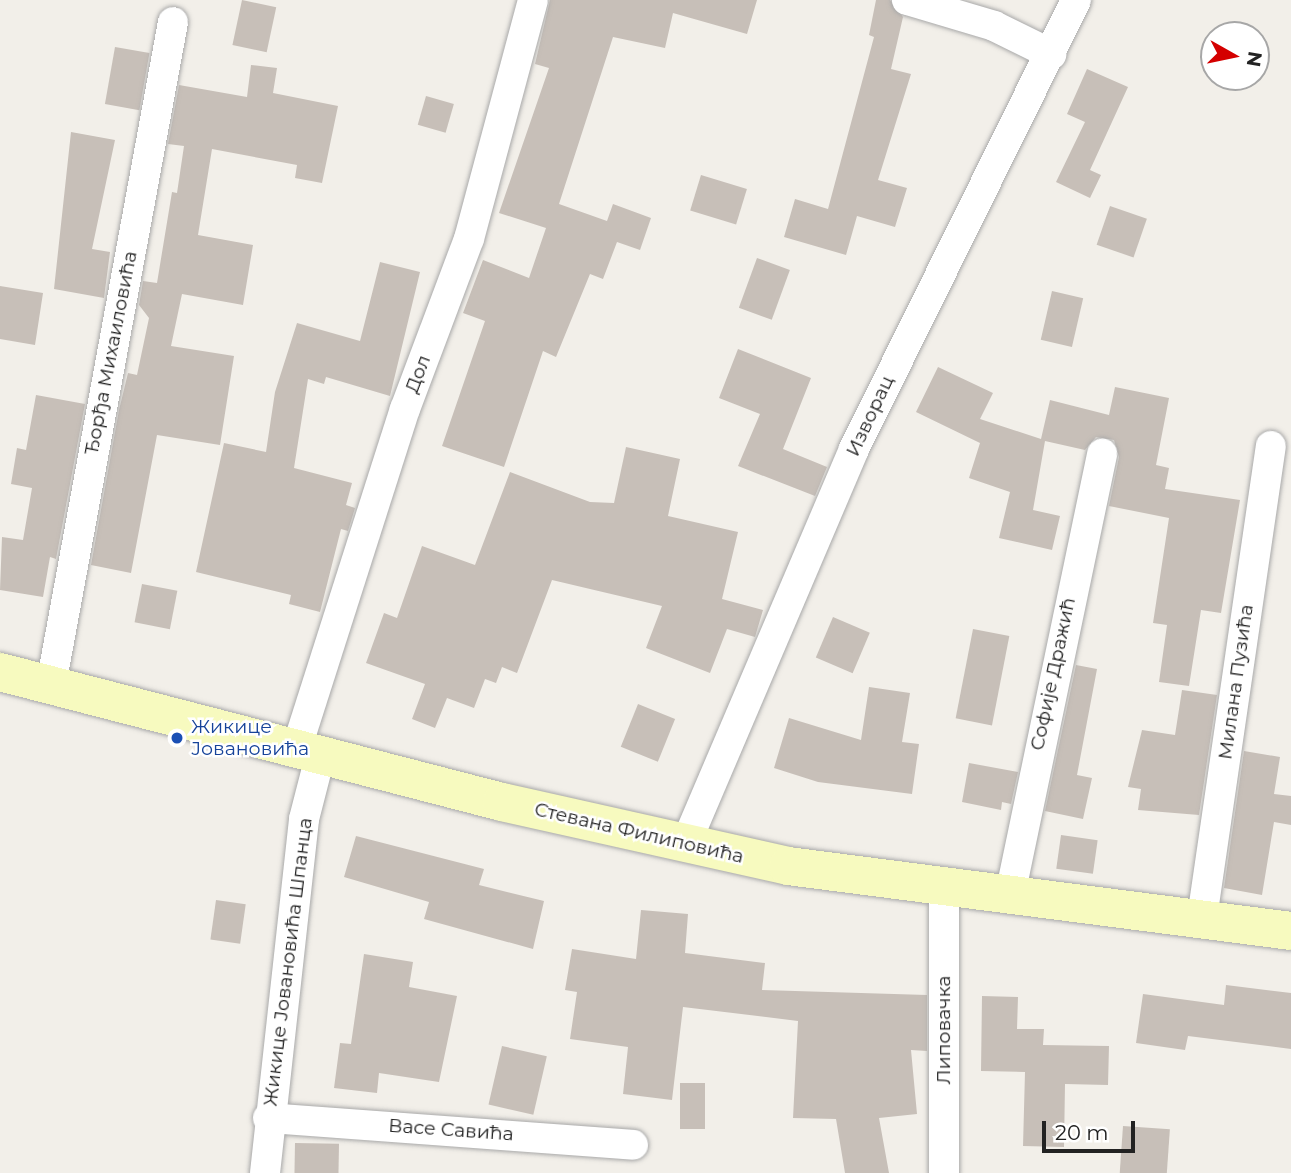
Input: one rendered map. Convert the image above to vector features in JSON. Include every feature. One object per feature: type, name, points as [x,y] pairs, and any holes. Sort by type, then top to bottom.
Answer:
[{"type":"main road","name":"Стевана Филиповића","points":[[0,672],[685,843],[841,876],[944,886],[1291,931]]},
{"type":"street","name":"Дол","points":[[309,750],[405,409],[469,239],[533,0]]},
{"type":"street","points":[[907,0],[962,7],[1051,54]]},
{"type":"street","name":"Изворац","points":[[685,843],[854,449],[942,260],[1051,54],[1076,0]]},
{"type":"street","name":"Ђорђа Михаиловића","points":[[51,685],[173,22]]},
{"type":"street","name":"Милана Пузића","points":[[1202,918],[1271,446]]},
{"type":"street","name":"Софије Дражић","points":[[1010,895],[1102,453]]},
{"type":"street","name":"Жикице Јовановића Шпанца","points":[[265,1173],[268,1118],[304,819],[309,750]]},
{"type":"street","name":"Липовачка","points":[[944,886],[944,1173]]},
{"type":"street","name":"Васе Савића","points":[[268,1118],[633,1145]]},
{"type":"building","points":[[242,0],[276,7],[267,52],[232,45]]},
{"type":"building","points":[[550,0],[757,0],[747,34],[673,13],[665,48],[613,37],[559,204],[607,221],[613,204],[651,218],[640,250],[617,242],[603,279],[590,274],[556,357],[543,351],[504,467],[442,446],[485,321],[463,313],[483,260],[529,278],[546,228],[499,213],[549,68],[535,64]]},
{"type":"building","points":[[876,0],[890,0],[903,17],[891,69],[911,74],[878,180],[907,188],[895,227],[857,216],[846,255],[784,237],[795,199],[828,209],[874,37],[869,35]]},
{"type":"building","points":[[115,47],[149,53],[139,110],[105,104]]},
{"type":"building","points":[[251,65],[277,68],[273,93],[338,106],[322,183],[295,178],[297,165],[212,149],[198,235],[253,245],[243,305],[182,294],[171,346],[234,356],[220,445],[157,435],[131,573],[91,565],[119,410],[128,373],[137,375],[149,318],[139,305],[143,281],[157,283],[172,192],[177,193],[184,146],[168,144],[179,85],[247,97]]},
{"type":"building","points":[[1087,69],[1128,87],[1090,170],[1101,175],[1090,198],[1056,182],[1085,122],[1067,114]]},
{"type":"building","points":[[426,96],[454,104],[446,133],[418,125]]},
{"type":"building","points":[[71,132],[115,140],[92,249],[110,252],[104,298],[54,289]]},
{"type":"building","points":[[701,175],[747,189],[736,224],[690,210]]},
{"type":"building","points":[[1110,206],[1147,219],[1134,257],[1097,245]]},
{"type":"building","points":[[757,258],[790,270],[772,320],[739,308]]},
{"type":"building","points":[[380,262],[420,272],[390,396],[326,377],[324,384],[308,379],[294,468],[352,483],[346,505],[355,508],[348,531],[341,529],[320,612],[289,604],[291,595],[196,572],[224,443],[266,452],[275,392],[297,323],[360,341]]},
{"type":"building","points":[[0,286],[43,293],[35,345],[0,339]]},
{"type":"building","points":[[1052,291],[1083,298],[1072,347],[1041,340]]},
{"type":"building","points":[[738,349],[811,378],[783,449],[827,467],[815,496],[738,466],[760,414],[719,398]]},
{"type":"building","points":[[938,367],[993,393],[980,419],[1041,439],[1050,400],[1109,415],[1115,387],[1169,398],[1156,465],[1169,468],[1165,489],[1240,500],[1221,613],[1201,610],[1189,686],[1159,682],[1167,625],[1153,623],[1169,518],[1109,506],[1119,457],[1114,440],[1096,437],[1085,450],[1045,441],[1033,510],[1060,516],[1052,550],[999,538],[1010,492],[969,478],[980,443],[916,412]]},
{"type":"building","points":[[36,395],[85,404],[56,559],[50,557],[43,597],[0,590],[2,537],[23,540],[32,488],[11,484],[17,448],[26,450]]},
{"type":"building","points":[[626,447],[680,459],[668,516],[738,532],[722,599],[763,610],[755,637],[727,629],[710,673],[646,648],[662,606],[552,580],[517,673],[502,667],[496,683],[485,679],[474,708],[447,698],[435,728],[412,719],[425,684],[366,663],[384,613],[397,618],[422,546],[475,565],[510,472],[590,502],[614,503]]},
{"type":"building","points":[[142,584],[177,591],[170,629],[135,622]]},
{"type":"building","points":[[833,617],[870,633],[853,673],[816,658]]},
{"type":"building","points":[[973,629],[1009,636],[992,725],[956,718]]},
{"type":"building","points":[[1076,665],[1097,669],[1077,775],[1092,778],[1083,819],[1045,811]]},
{"type":"building","points":[[869,687],[910,693],[902,742],[919,744],[912,794],[818,782],[774,768],[789,718],[861,740]]},
{"type":"building","points":[[1182,690],[1217,695],[1199,815],[1138,810],[1141,789],[1128,787],[1142,730],[1175,735]]},
{"type":"building","points":[[638,704],[675,719],[658,762],[621,747]]},
{"type":"building","points":[[1244,751],[1280,757],[1274,794],[1291,796],[1291,825],[1274,822],[1262,895],[1224,888]]},
{"type":"building","points":[[969,763],[1018,772],[1011,804],[1002,802],[1001,810],[962,802]]},
{"type":"building","points":[[1061,835],[1098,840],[1093,874],[1056,869]]},
{"type":"building","points":[[356,836],[484,869],[479,885],[544,901],[533,949],[424,919],[429,902],[344,877]]},
{"type":"building","points":[[216,900],[246,904],[240,944],[210,940]]},
{"type":"building","points":[[641,910],[688,914],[685,953],[765,963],[762,990],[927,995],[927,1051],[911,1050],[917,1114],[879,1118],[889,1173],[845,1173],[836,1119],[793,1118],[798,1021],[683,1007],[672,1100],[623,1094],[628,1047],[570,1039],[577,992],[565,990],[572,949],[636,959]]},
{"type":"building","points":[[364,954],[413,962],[409,987],[457,996],[439,1082],[379,1073],[377,1093],[334,1088],[340,1043],[351,1044]]},
{"type":"building","points":[[1226,985],[1291,993],[1291,1049],[1188,1036],[1185,1050],[1136,1043],[1143,994],[1224,1005]]},
{"type":"building","points":[[982,996],[1018,997],[1017,1029],[1044,1029],[1043,1045],[1109,1046],[1108,1085],[1065,1084],[1064,1147],[1023,1146],[1025,1072],[981,1071]]},
{"type":"building","points":[[502,1046],[547,1056],[533,1115],[489,1104]]},
{"type":"building","points":[[680,1083],[705,1083],[705,1129],[680,1129]]},
{"type":"building","points":[[1123,1126],[1170,1129],[1167,1173],[1120,1173]]},
{"type":"building","points":[[295,1143],[339,1144],[338,1173],[294,1173]]},
{"type":"place","name":"Жикице Јовановића","points":[[177,738]]}]
